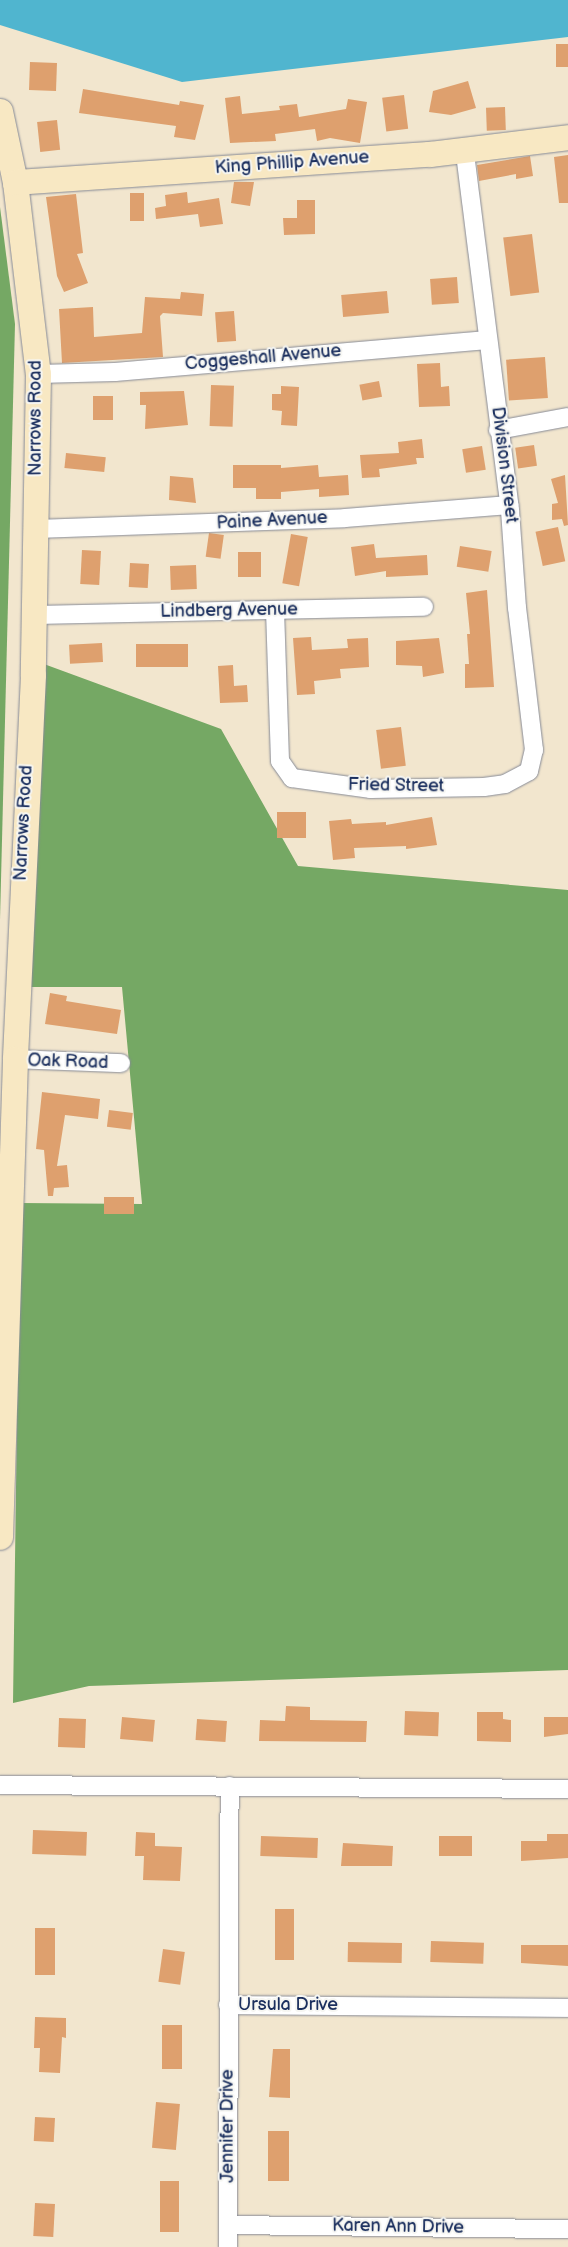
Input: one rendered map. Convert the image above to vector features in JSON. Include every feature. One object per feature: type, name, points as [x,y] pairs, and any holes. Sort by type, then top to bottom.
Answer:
[{"type":"street","name":"Narrows Road","points":[[0,112],[15,182],[38,374],[36,529],[15,1060],[0,1537]]},
{"type":"street","name":"King Phillip Avenue","points":[[15,182],[430,154],[464,148],[568,137]]},
{"type":"street","name":"Division Street","points":[[464,148],[498,430],[509,505],[534,750],[529,771],[520,777]]},
{"type":"street","name":"Coggeshall Avenue","points":[[38,374],[115,372],[488,340]]},
{"type":"street","points":[[498,430],[568,417]]},
{"type":"street","name":"Paine Avenue","points":[[36,529],[345,518],[509,505]]},
{"type":"street","name":"Lindberg Avenue","points":[[33,615],[424,607]]},
{"type":"street","name":"Fried Street","points":[[275,610],[280,761],[292,778],[371,789],[484,787],[505,784],[520,777]]},
{"type":"street","name":"Oak Road","points":[[15,1060],[121,1063]]},
{"type":"street","points":[[0,1785],[568,1789]]},
{"type":"street","name":"Ursula Drive","points":[[230,1786],[228,2005],[568,2008]]},
{"type":"street","name":"Jennifer Drive","points":[[228,2005],[228,2247]]},
{"type":"street","name":"Karen Ann Drive","points":[[228,2225],[568,2229]]},
{"type":"green space","points":[[0,207],[15,324],[0,920]]},
{"type":"green space","points":[[33,660],[221,729],[298,866],[568,890],[568,1670],[89,1686],[13,1703],[20,1203],[142,1204],[122,987],[31,987]]},
{"type":"water","points":[[0,0],[568,0],[568,37],[182,82],[0,25]]},
{"type":"building","points":[[556,44],[568,44],[568,67],[556,67]]},
{"type":"building","points":[[30,62],[57,63],[56,91],[29,90]]},
{"type":"building","points":[[468,81],[476,108],[451,115],[429,112],[433,91]]},
{"type":"building","points":[[83,89],[179,105],[180,101],[204,105],[195,140],[174,137],[176,126],[79,113]]},
{"type":"building","points":[[404,95],[408,129],[386,131],[382,98]]},
{"type":"building","points":[[240,96],[242,114],[280,110],[279,106],[297,104],[299,117],[346,109],[348,99],[367,102],[360,143],[330,138],[317,141],[315,129],[275,134],[276,141],[230,143],[225,98]]},
{"type":"building","points":[[505,107],[506,130],[487,131],[486,108]]},
{"type":"building","points":[[57,120],[60,150],[40,152],[37,122]]},
{"type":"building","points":[[568,155],[568,203],[559,203],[554,157]]},
{"type":"building","points":[[530,156],[533,176],[516,179],[516,174],[479,181],[477,165]]},
{"type":"building","points":[[234,182],[254,182],[250,206],[231,203]]},
{"type":"building","points":[[187,192],[188,203],[219,198],[223,224],[200,227],[198,214],[156,219],[155,208],[166,206],[165,195]]},
{"type":"building","points":[[130,193],[144,193],[144,221],[130,221]]},
{"type":"building","points":[[76,194],[83,253],[77,254],[88,283],[64,292],[57,276],[46,197]]},
{"type":"building","points":[[297,200],[315,200],[315,234],[284,235],[283,218],[297,218]]},
{"type":"building","points":[[532,234],[539,293],[510,296],[503,238]]},
{"type":"building","points":[[457,277],[459,303],[432,305],[430,279]]},
{"type":"building","points":[[387,291],[389,313],[343,317],[341,295]]},
{"type":"building","points":[[181,292],[204,294],[202,316],[163,313],[160,316],[163,357],[62,363],[59,309],[93,307],[94,337],[142,333],[145,297],[180,299]]},
{"type":"building","points":[[234,311],[236,341],[217,342],[215,312]]},
{"type":"building","points":[[545,357],[548,398],[509,401],[506,360]]},
{"type":"building","points":[[440,363],[441,387],[449,386],[450,406],[419,407],[417,364]]},
{"type":"building","points":[[379,381],[382,397],[362,401],[359,385]]},
{"type":"building","points":[[211,385],[234,386],[233,427],[210,426]]},
{"type":"building","points":[[281,386],[299,387],[297,426],[281,425],[282,411],[272,410],[272,394],[281,394]]},
{"type":"building","points":[[184,391],[188,425],[145,429],[146,405],[140,405],[140,392]]},
{"type":"building","points":[[93,396],[113,396],[113,420],[93,420]]},
{"type":"building","points":[[422,439],[424,458],[416,458],[417,464],[379,469],[380,477],[362,478],[360,455],[399,453],[398,442]]},
{"type":"building","points":[[534,445],[537,466],[518,468],[515,448]]},
{"type":"building","points":[[482,446],[486,470],[466,473],[462,449]]},
{"type":"building","points":[[66,453],[106,457],[104,472],[64,468]]},
{"type":"building","points":[[233,465],[281,465],[281,468],[318,465],[319,477],[348,475],[349,495],[319,497],[319,489],[281,492],[281,499],[256,499],[256,488],[233,488]]},
{"type":"building","points":[[565,475],[568,525],[564,526],[562,519],[552,520],[552,504],[558,503],[551,479]]},
{"type":"building","points":[[170,476],[193,478],[196,503],[169,500]]},
{"type":"building","points":[[558,527],[565,561],[543,566],[536,532]]},
{"type":"building","points":[[209,533],[224,535],[221,559],[206,557]]},
{"type":"building","points":[[291,534],[308,537],[299,586],[282,583]]},
{"type":"building","points":[[374,544],[376,558],[427,555],[428,575],[386,577],[386,571],[355,576],[351,547]]},
{"type":"building","points":[[460,546],[492,551],[488,572],[457,567]]},
{"type":"building","points":[[82,550],[101,551],[99,585],[80,584]]},
{"type":"building","points":[[238,552],[261,552],[261,577],[238,577]]},
{"type":"building","points":[[130,563],[149,564],[148,588],[129,587]]},
{"type":"building","points":[[196,565],[197,589],[171,590],[170,566]]},
{"type":"building","points":[[487,590],[494,687],[465,688],[465,664],[469,664],[467,634],[470,634],[466,593]]},
{"type":"building","points":[[311,637],[312,650],[348,648],[347,639],[368,638],[369,667],[340,669],[341,678],[314,681],[315,694],[297,695],[293,638]]},
{"type":"building","points":[[439,638],[444,673],[423,677],[422,666],[396,665],[396,641]]},
{"type":"building","points":[[102,643],[103,662],[70,664],[69,645]]},
{"type":"building","points":[[136,644],[188,644],[188,667],[136,667]]},
{"type":"building","points":[[233,665],[234,686],[247,685],[248,702],[220,703],[218,666]]},
{"type":"building","points":[[401,727],[406,766],[381,769],[376,730]]},
{"type":"building","points":[[277,812],[306,812],[306,838],[277,838]]},
{"type":"building","points":[[432,817],[437,845],[406,849],[406,846],[354,848],[355,858],[333,860],[329,821],[351,819],[352,824],[386,822],[386,825]]},
{"type":"building","points":[[50,993],[67,996],[66,1001],[121,1010],[117,1034],[45,1024]]},
{"type":"building","points":[[42,1092],[100,1099],[98,1119],[65,1115],[57,1166],[67,1165],[69,1187],[54,1188],[53,1196],[48,1196],[44,1150],[36,1149]]},
{"type":"building","points":[[109,1110],[133,1113],[131,1130],[107,1127]]},
{"type":"building","points":[[104,1197],[134,1197],[134,1214],[104,1214]]},
{"type":"building","points":[[286,1706],[310,1707],[310,1720],[367,1721],[366,1742],[259,1741],[260,1720],[285,1721]]},
{"type":"building","points":[[405,1711],[439,1712],[438,1736],[404,1735]]},
{"type":"building","points":[[477,1712],[503,1712],[503,1719],[511,1720],[511,1742],[477,1741]]},
{"type":"building","points":[[122,1717],[155,1720],[153,1742],[120,1739]]},
{"type":"building","points":[[544,1717],[568,1717],[568,1734],[544,1737]]},
{"type":"building","points":[[59,1718],[86,1719],[85,1748],[58,1747]]},
{"type":"building","points":[[197,1719],[227,1721],[225,1742],[196,1740]]},
{"type":"building","points":[[33,1830],[87,1832],[86,1856],[32,1854]]},
{"type":"building","points":[[136,1832],[155,1833],[155,1846],[182,1847],[180,1881],[143,1880],[144,1856],[135,1856]]},
{"type":"building","points":[[547,1834],[568,1834],[568,1858],[521,1861],[521,1841],[547,1841]]},
{"type":"building","points":[[261,1836],[318,1838],[317,1858],[260,1856]]},
{"type":"building","points":[[439,1836],[472,1836],[472,1856],[439,1856]]},
{"type":"building","points":[[343,1843],[393,1846],[392,1866],[341,1866]]},
{"type":"building","points":[[275,1909],[294,1909],[294,1960],[275,1960]]},
{"type":"building","points":[[35,1928],[55,1928],[55,1975],[35,1975]]},
{"type":"building","points":[[431,1941],[484,1943],[483,1964],[430,1962]]},
{"type":"building","points":[[348,1942],[402,1943],[402,1963],[348,1962]]},
{"type":"building","points":[[521,1945],[568,1945],[568,1966],[521,1963]]},
{"type":"building","points":[[163,1949],[185,1952],[180,1985],[158,1982]]},
{"type":"building","points":[[35,2017],[66,2018],[66,2038],[62,2037],[60,2073],[39,2072],[40,2048],[34,2048]]},
{"type":"building","points":[[162,2025],[182,2025],[182,2069],[162,2069]]},
{"type":"building","points":[[273,2049],[290,2049],[290,2098],[269,2097]]},
{"type":"building","points":[[156,2102],[180,2104],[176,2150],[152,2148]]},
{"type":"building","points":[[35,2117],[55,2118],[54,2142],[34,2141]]},
{"type":"building","points":[[268,2131],[289,2131],[289,2181],[268,2181]]},
{"type":"building","points":[[160,2181],[179,2181],[179,2232],[160,2232]]},
{"type":"building","points":[[35,2203],[55,2204],[53,2237],[33,2236]]}]
